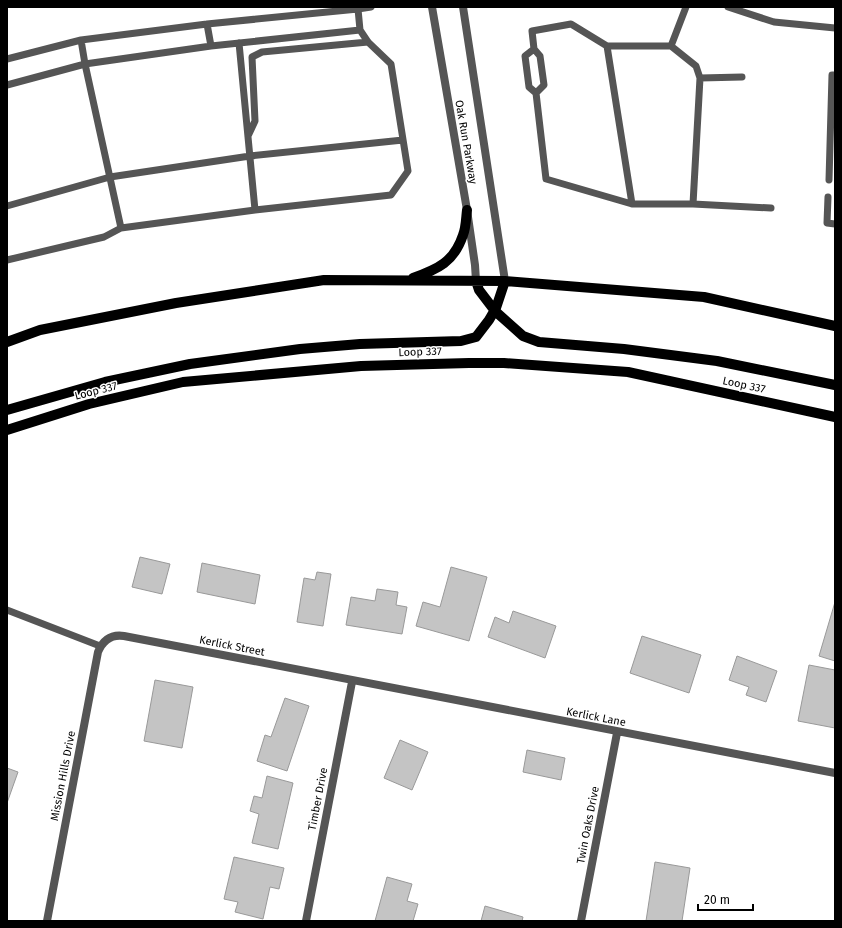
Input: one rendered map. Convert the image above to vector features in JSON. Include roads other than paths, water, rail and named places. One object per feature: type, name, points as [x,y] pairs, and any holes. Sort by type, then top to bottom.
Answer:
[{"type":"main road","points":[[407,280],[434,270],[453,256],[464,234],[467,210]]},
{"type":"main road","points":[[7,342],[40,330],[176,303],[324,280],[505,281],[704,297],[835,326]]},
{"type":"main road","points":[[476,281],[479,290],[495,311],[523,336],[539,342],[624,349],[717,360],[835,385]]},
{"type":"main road","points":[[7,410],[105,382],[190,364],[300,349],[360,344],[461,341],[476,337],[489,320],[495,311],[505,281]]},
{"type":"main road","name":"Loop 337","points":[[7,430],[89,404],[183,382],[361,366],[441,363],[504,363],[628,372],[835,417]]},
{"type":"street","name":"Oak Run Parkway","points":[[432,7],[476,265],[476,281]]},
{"type":"street","name":"Oak Run Parkway","points":[[463,7],[505,281]]},
{"type":"street","name":"Kerlick Street","points":[[100,646],[108,638],[113,636],[124,636],[352,682]]},
{"type":"street","name":"Mission Hills Drive","points":[[47,921],[100,646]]},
{"type":"street","name":"Kerlick Lane","points":[[352,682],[835,773]]},
{"type":"street","name":"Timber Drive","points":[[306,921],[352,682]]},
{"type":"street","name":"Twin Oaks Drive","points":[[581,921],[617,733]]},
{"type":"lane","points":[[7,59],[82,40],[208,24],[371,7]]},
{"type":"lane","points":[[670,46],[686,7]]},
{"type":"lane","points":[[728,7],[774,22],[835,28]]},
{"type":"lane","points":[[7,260],[104,237],[121,228],[255,210],[391,195],[408,170],[391,64],[368,42],[360,30],[358,9]]},
{"type":"lane","points":[[208,24],[211,46]]},
{"type":"lane","points":[[536,93],[544,85],[540,56],[534,49],[532,31],[571,24],[607,46],[670,46],[696,66],[700,78],[693,204]]},
{"type":"lane","points":[[7,85],[85,64],[211,46],[360,30]]},
{"type":"lane","points":[[82,40],[85,64],[121,228]]},
{"type":"lane","points":[[248,136],[255,121],[252,57],[262,52],[368,42]]},
{"type":"lane","points":[[238,43],[255,210]]},
{"type":"lane","points":[[607,46],[632,204]]},
{"type":"lane","points":[[534,49],[525,56],[529,87],[536,93],[546,179],[632,204],[693,204],[771,208]]},
{"type":"lane","points":[[829,180],[832,75],[835,75]]},
{"type":"lane","points":[[700,78],[742,77]]},
{"type":"lane","points":[[7,206],[110,176],[250,156],[403,140]]},
{"type":"lane","points":[[828,197],[827,223],[835,224]]},
{"type":"lane","points":[[7,610],[100,646]]}]
